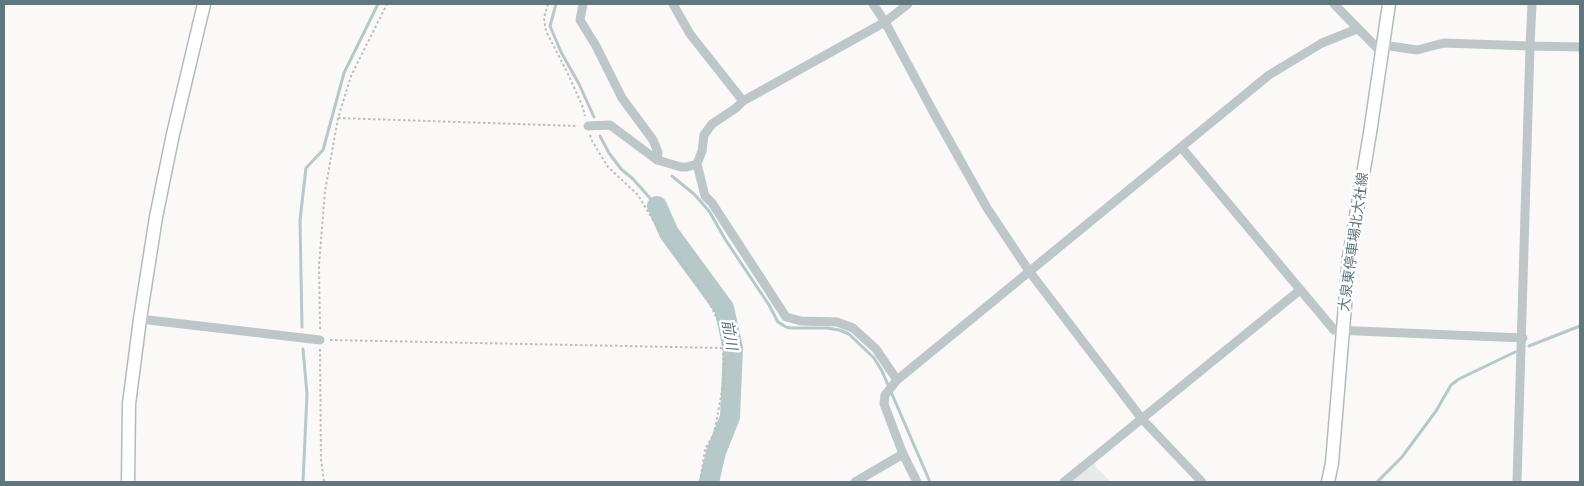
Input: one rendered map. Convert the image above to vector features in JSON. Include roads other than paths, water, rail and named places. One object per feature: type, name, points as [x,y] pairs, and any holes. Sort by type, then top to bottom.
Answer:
[{"type":"street","points":[[128,482],[129,404],[140,319],[158,208],[204,4]]},
{"type":"street","points":[[583,4],[580,20],[596,46],[622,98],[653,140],[658,152],[657,160]]},
{"type":"street","points":[[673,4],[690,34],[743,101]]},
{"type":"street","points":[[873,4],[885,22],[987,208],[1029,271],[1142,419],[1202,482]]},
{"type":"street","points":[[895,383],[876,349],[853,328],[836,322],[796,320],[786,317],[712,203],[705,196],[697,164],[702,151],[704,135],[712,124],[743,101],[885,22],[908,4]]},
{"type":"street","points":[[1334,4],[1357,29],[1382,49],[1417,50],[1444,43],[1580,47]]},
{"type":"street","name":"大泉東停車場北大社線","points":[[1328,482],[1332,463],[1349,257],[1382,49],[1391,4]]},
{"type":"street","points":[[1517,482],[1532,4]]},
{"type":"street","points":[[917,482],[903,454],[884,404],[885,395],[895,383],[1269,75],[1322,43],[1357,29]]},
{"type":"street","points":[[588,126],[610,125],[657,160],[680,167],[697,164]]},
{"type":"street","points":[[1181,147],[1334,330],[1523,338]]},
{"type":"street","points":[[1064,482],[1300,290]]},
{"type":"street","points":[[140,319],[320,340]]},
{"type":"street","points":[[855,482],[903,454]]},
{"type":"waterway","points":[[302,327],[300,220],[306,168],[323,150],[344,73],[378,4]]},
{"type":"waterway","points":[[556,4],[550,26],[594,117]]},
{"type":"waterway","points":[[600,136],[609,153],[621,169],[633,179],[657,206]]},
{"type":"waterway","points":[[672,176],[695,195],[709,211],[778,322],[791,328],[839,330],[849,334],[874,358],[882,371],[930,482]]},
{"type":"waterway","name":"前川","points":[[657,206],[669,233],[724,308],[733,348],[730,417],[716,452],[709,482]]},
{"type":"waterway","points":[[1529,346],[1580,326]]},
{"type":"waterway","points":[[303,349],[307,394],[303,482]]},
{"type":"waterway","points":[[1377,482],[1402,457],[1436,411],[1451,385],[1459,379],[1515,352]]}]
